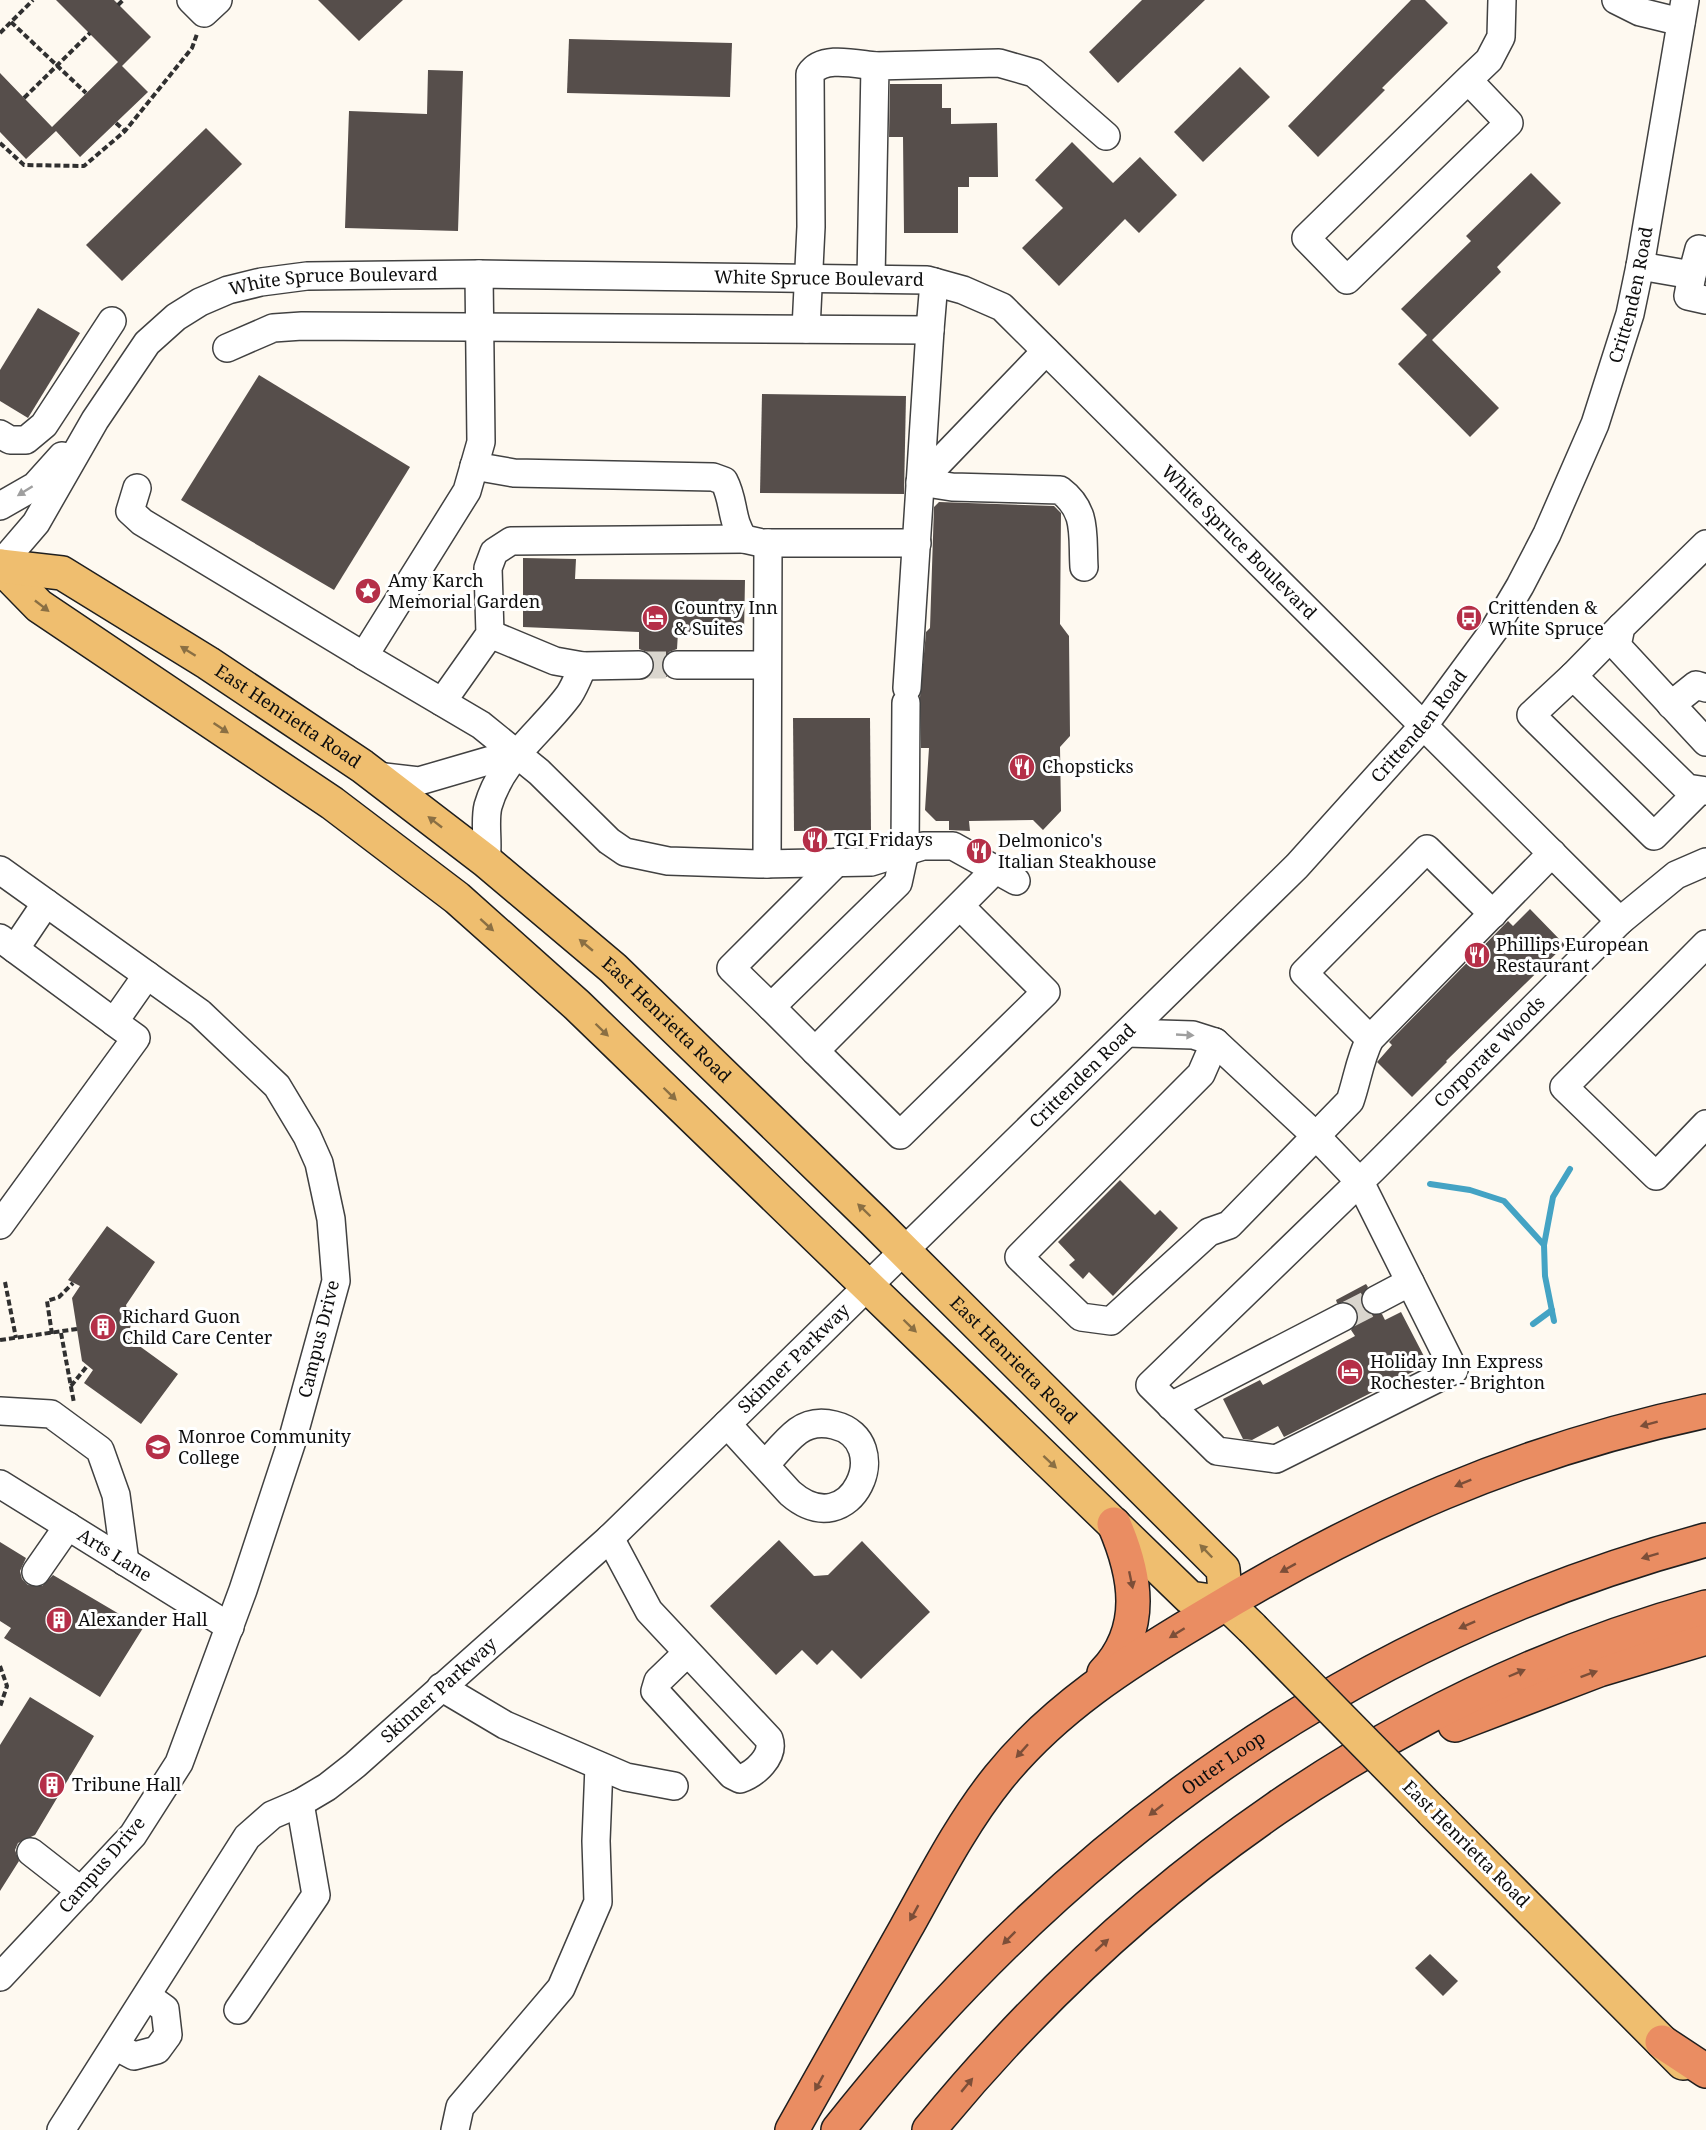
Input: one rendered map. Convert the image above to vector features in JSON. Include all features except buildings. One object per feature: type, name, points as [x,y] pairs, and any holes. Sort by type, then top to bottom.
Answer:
[{"type":"highway","points":[[1069,1707],[1146,1652],[1227,1603],[1379,1519],[1483,1474],[1554,1450],[1706,1411]]},
{"type":"highway","points":[[792,2130],[966,1823],[1016,1758],[1110,1667],[1130,1631],[1134,1613],[1133,1584],[1114,1524]]},
{"type":"highway","name":"Outer Loop","points":[[838,2130],[935,2015],[1016,1930],[1132,1829],[1226,1760],[1323,1699],[1462,1627],[1570,1582],[1706,1540]]},
{"type":"highway","points":[[929,2130],[973,2077],[1052,1993],[1165,1892],[1226,1843],[1318,1778],[1450,1704],[1589,1644],[1706,1607]]},
{"type":"highway","points":[[1165,1892],[1293,1808],[1395,1752],[1532,1694],[1623,1662],[1706,1638]]},
{"type":"highway","points":[[1672,1649],[1706,1644]]},
{"type":"highway","points":[[1662,2042],[1706,2071]]},
{"type":"main road","name":"East Henrietta Road","points":[[0,566],[62,573],[208,663],[375,776],[486,861],[613,968],[905,1251],[1223,1569],[1227,1603],[1706,2085]]},
{"type":"main road","points":[[0,566],[39,606],[332,803],[457,898],[577,1005],[1190,1598],[1227,1603]]},
{"type":"street","points":[[1468,80],[1509,123],[1347,280],[1306,237],[1468,80],[1489,60],[1501,37],[1502,0]]},
{"type":"street","points":[[1616,0],[1640,12],[1683,11]]},
{"type":"street","name":"Crittenden Road","points":[[868,1286],[1297,866],[1424,725],[1494,630],[1547,534],[1595,424],[1630,314],[1683,11]]},
{"type":"street","points":[[806,329],[810,227],[810,74],[814,68],[823,64],[875,66],[999,63],[1034,73],[1106,136]]},
{"type":"street","points":[[871,279],[875,66]]},
{"type":"street","points":[[1706,251],[1699,249],[1688,296],[1706,300]]},
{"type":"street","points":[[1640,266],[1692,275]]},
{"type":"street","points":[[364,656],[467,491],[480,442],[479,274]]},
{"type":"street","name":"White Spruce Boulevard","points":[[0,566],[36,523],[95,420],[158,331],[200,302],[228,290],[261,282],[307,276],[479,274],[871,279],[934,282],[963,290],[1002,307],[1424,725]]},
{"type":"street","points":[[771,1007],[898,883],[905,851],[906,696],[934,282]]},
{"type":"street","points":[[0,434],[10,440],[26,440],[44,425],[112,321]]},
{"type":"street","points":[[227,348],[273,328],[292,326],[930,330]]},
{"type":"street","points":[[920,482],[1046,351]]},
{"type":"street","name":"White Spruce Boulevard","points":[[0,506],[35,486],[95,420]]},
{"type":"street","points":[[474,466],[514,473],[713,477],[724,481],[732,495],[734,525],[756,541],[767,664],[767,864]]},
{"type":"street","points":[[920,482],[952,487],[1060,490],[1073,500],[1081,515],[1084,567]]},
{"type":"street","points":[[137,488],[130,511],[142,522],[481,725],[515,753],[609,841],[625,852],[668,861],[767,864],[871,862],[923,846],[953,846],[1006,876],[960,906],[815,1051]]},
{"type":"street","points":[[442,702],[490,634],[488,568],[494,552],[512,541],[916,543]]},
{"type":"street","points":[[1703,791],[1654,836],[1531,715],[1706,544]]},
{"type":"street","points":[[1621,627],[1617,646],[1706,742]]},
{"type":"street","points":[[490,634],[555,661],[583,666],[639,665]]},
{"type":"street","points":[[677,665],[767,664]]},
{"type":"street","points":[[486,861],[489,843],[487,809],[494,789],[515,753],[569,694],[583,666]]},
{"type":"street","points":[[1573,676],[1687,789],[1703,791]]},
{"type":"street","points":[[1671,705],[1696,685],[1706,688]]},
{"type":"street","points":[[1424,725],[1620,921]]},
{"type":"street","points":[[375,776],[419,781],[515,753]]},
{"type":"street","points":[[1370,1039],[1304,973],[1427,849],[1493,914]]},
{"type":"street","points":[[1215,1042],[1201,1074],[1019,1257],[1081,1317],[1111,1321],[1209,1232],[1229,1225],[1350,1101],[1364,1051],[1370,1039],[1552,853]]},
{"type":"street","points":[[837,862],[731,968],[900,1135],[1046,992],[960,906]]},
{"type":"street","name":"Corporate Woods","points":[[1171,1406],[1150,1385],[1360,1182],[1620,921],[1677,875],[1706,862]]},
{"type":"street","name":"Campus Drive","points":[[0,870],[200,1013],[277,1086],[307,1136],[319,1163],[331,1218],[336,1281],[292,1441],[230,1627],[179,1763],[133,1835],[0,1977]]},
{"type":"street","points":[[0,1225],[136,1038],[7,943],[46,903]]},
{"type":"street","points":[[1706,944],[1564,1087],[1656,1176],[1706,1124]]},
{"type":"street","points":[[114,1022],[147,975]]},
{"type":"street","points":[[1127,1033],[1193,1035],[1215,1042],[1316,1136],[1360,1182],[1454,1370],[1276,1459],[1217,1451],[1171,1406],[1343,1317]]},
{"type":"street","points":[[1376,1300],[1410,1282]]},
{"type":"street","name":"Skinner Parkway","points":[[61,2130],[247,1837],[272,1815],[300,1803],[327,1787],[355,1765],[610,1538],[868,1286]]},
{"type":"street","points":[[0,1411],[51,1414],[100,1450],[116,1495],[125,1562]]},
{"type":"street","points":[[727,1424],[766,1464]]},
{"type":"street","name":"Arts Lane","points":[[0,1484],[230,1627]]},
{"type":"street","points":[[36,1572],[68,1526]]},
{"type":"street","points":[[610,1538],[649,1611],[769,1739],[772,1747],[770,1755],[748,1776],[740,1779],[732,1775],[655,1691],[658,1682],[687,1653]]},
{"type":"street","points":[[441,1687],[506,1725],[626,1778],[674,1786]]},
{"type":"street","points":[[455,2130],[460,2107],[561,1988],[598,1902],[596,1841],[599,1766]]},
{"type":"street","points":[[238,2010],[316,1895],[300,1803]]},
{"type":"street","points":[[31,1852],[81,1891]]},
{"type":"street","points":[[115,2046],[134,2056],[157,2050],[168,2035],[165,2009],[147,1996]]},
{"type":"path","points":[[0,33],[33,0]]},
{"type":"path","points":[[118,4],[123,0]]},
{"type":"path","points":[[0,143],[24,165],[84,166],[125,131],[192,48],[204,4]]},
{"type":"path","points":[[11,22],[86,93]]},
{"type":"path","points":[[24,98],[90,33]]},
{"type":"path","points":[[116,123],[125,131]]},
{"type":"path","points":[[5,1282],[16,1338]]},
{"type":"path","points":[[52,1334],[47,1301],[59,1297],[73,1283]]},
{"type":"path","points":[[0,1340],[77,1329]]},
{"type":"path","points":[[61,1333],[80,1435]]},
{"type":"path","points":[[71,1386],[88,1365]]},
{"type":"path","points":[[0,1666],[3,1669],[7,1686],[0,1707]]},
{"type":"waterway","points":[[1544,1245],[1553,1197],[1570,1169]]},
{"type":"waterway","points":[[1430,1184],[1470,1190],[1504,1201],[1544,1245],[1545,1276],[1554,1321]]},
{"type":"waterway","points":[[1533,1324],[1552,1310]]},
{"type":"tunnel","points":[[639,665],[677,665]]},
{"type":"tunnel","points":[[1343,1317],[1376,1300]]},
{"type":"place","name":"Amy Karch Memorial Garden","points":[[368,591]]},
{"type":"place","name":"Country Inn & Suites","points":[[655,618]]},
{"type":"place","name":"Crittenden & White Spruce","points":[[1469,618]]},
{"type":"place","name":"Chopsticks","points":[[1022,767]]},
{"type":"place","name":"TGI Fridays","points":[[815,840]]},
{"type":"place","name":"Delmonico's Italian Steakhouse","points":[[979,851]]},
{"type":"place","name":"Phillips European Restaurant","points":[[1477,955]]},
{"type":"place","name":"Richard Guon Child Care Center","points":[[103,1327]]},
{"type":"place","name":"Holiday Inn Express Rochester - Brighton","points":[[1350,1372]]},
{"type":"place","name":"Monroe Community College","points":[[158,1447]]},
{"type":"place","name":"Alexander Hall","points":[[59,1620]]},
{"type":"place","name":"Tribune Hall","points":[[52,1785]]}]
